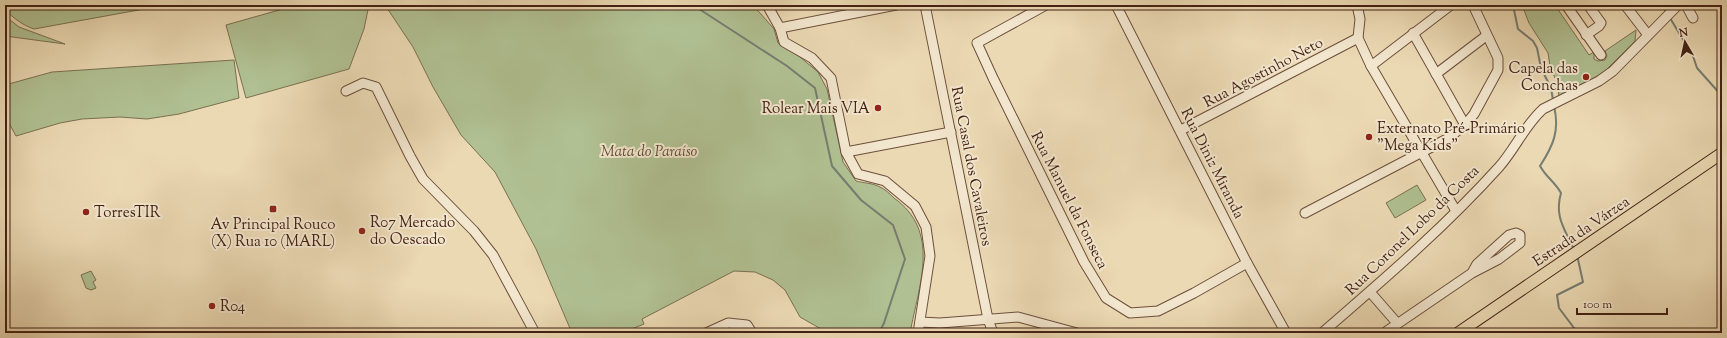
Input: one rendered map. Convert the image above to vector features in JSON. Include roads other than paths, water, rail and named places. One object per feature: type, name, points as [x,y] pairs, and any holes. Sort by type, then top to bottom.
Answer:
[{"type":"main road","name":"Estrada da Várzea","points":[[1458,333],[1722,153]]},
{"type":"street","points":[[767,5],[780,28],[784,42],[812,58],[831,78],[846,152],[858,174],[885,181],[915,206],[926,227],[930,256],[918,333]]},
{"type":"street","points":[[780,28],[896,5]]},
{"type":"street","name":"Rua Casal dos Cavaleiros","points":[[925,5],[988,319],[993,333]]},
{"type":"street","name":"Rua Manuel da Fonseca","points":[[1046,5],[977,43],[1084,262],[1106,298],[1130,313],[1158,311],[1194,293],[1247,263]]},
{"type":"street","name":"Rua Diniz Miranda","points":[[1116,5],[1181,130],[1247,263],[1286,333]]},
{"type":"street","points":[[1357,5],[1360,19],[1358,38],[1371,66],[1456,211]]},
{"type":"street","points":[[1371,66],[1451,5]]},
{"type":"street","points":[[1305,213],[1447,139],[1465,125],[1474,114],[1498,70],[1498,58],[1486,36],[1473,5]]},
{"type":"street","points":[[1566,5],[1600,55]]},
{"type":"street","points":[[1586,35],[1601,23],[1588,5]]},
{"type":"street","points":[[1625,5],[1648,35]]},
{"type":"street","points":[[1686,5],[1693,18]]},
{"type":"street","name":"Rua Coronel Lobo da Costa","points":[[1322,333],[1370,292],[1456,211],[1499,167],[1516,146],[1530,122],[1542,109],[1599,81],[1613,71],[1671,11]]},
{"type":"street","points":[[1413,33],[1465,125]]},
{"type":"street","points":[[1436,74],[1486,36]]},
{"type":"street","name":"Rua Agostinho Neto","points":[[1181,130],[1358,38]]},
{"type":"street","points":[[346,91],[363,83],[376,87],[423,179],[474,231],[493,255],[535,333]]},
{"type":"street","points":[[846,152],[951,132]]},
{"type":"street","points":[[1384,333],[1472,273],[1498,259],[1520,242],[1520,235],[1516,233],[1509,235],[1477,264],[1472,273]]},
{"type":"street","points":[[1370,292],[1397,323]]},
{"type":"street","points":[[920,322],[940,323],[1018,317],[1077,333]]},
{"type":"street","points":[[706,333],[728,323],[747,325],[752,333]]},
{"type":"waterway","points":[[693,5],[787,66],[815,88],[832,166],[861,200],[893,225],[905,259],[884,323],[879,333]]},
{"type":"waterway","points":[[1513,5],[1518,29],[1533,41],[1537,48],[1541,68],[1551,88],[1553,100]]},
{"type":"waterway","points":[[1662,5],[1667,13]]},
{"type":"waterway","points":[[1670,18],[1693,56],[1697,68],[1722,96]]},
{"type":"waterway","points":[[1554,106],[1556,115],[1556,131],[1549,152],[1540,166],[1561,193],[1559,201],[1560,216],[1564,229],[1574,250]]},
{"type":"waterway","points":[[1577,255],[1583,282],[1557,295],[1559,308],[1574,328],[1583,333]]},
{"type":"place","name":"Capela das Conchas","points":[[1586,77]]},
{"type":"place","name":"Rolear Mais VIA","points":[[878,108]]},
{"type":"place","name":"Externato Pré-Primário \"Mega Kids\"","points":[[1369,137]]},
{"type":"place","name":"Av Principal Rouco (X) Rua 10 (MARL)","points":[[273,209]]},
{"type":"place","name":"TorresTIR","points":[[86,212]]},
{"type":"place","name":"R07 Mercado do Oescado","points":[[362,231]]},
{"type":"place","name":"R04","points":[[212,306]]},
{"type":"park label","name":"Mata do Paraíso","points":[[649,151]]}]
